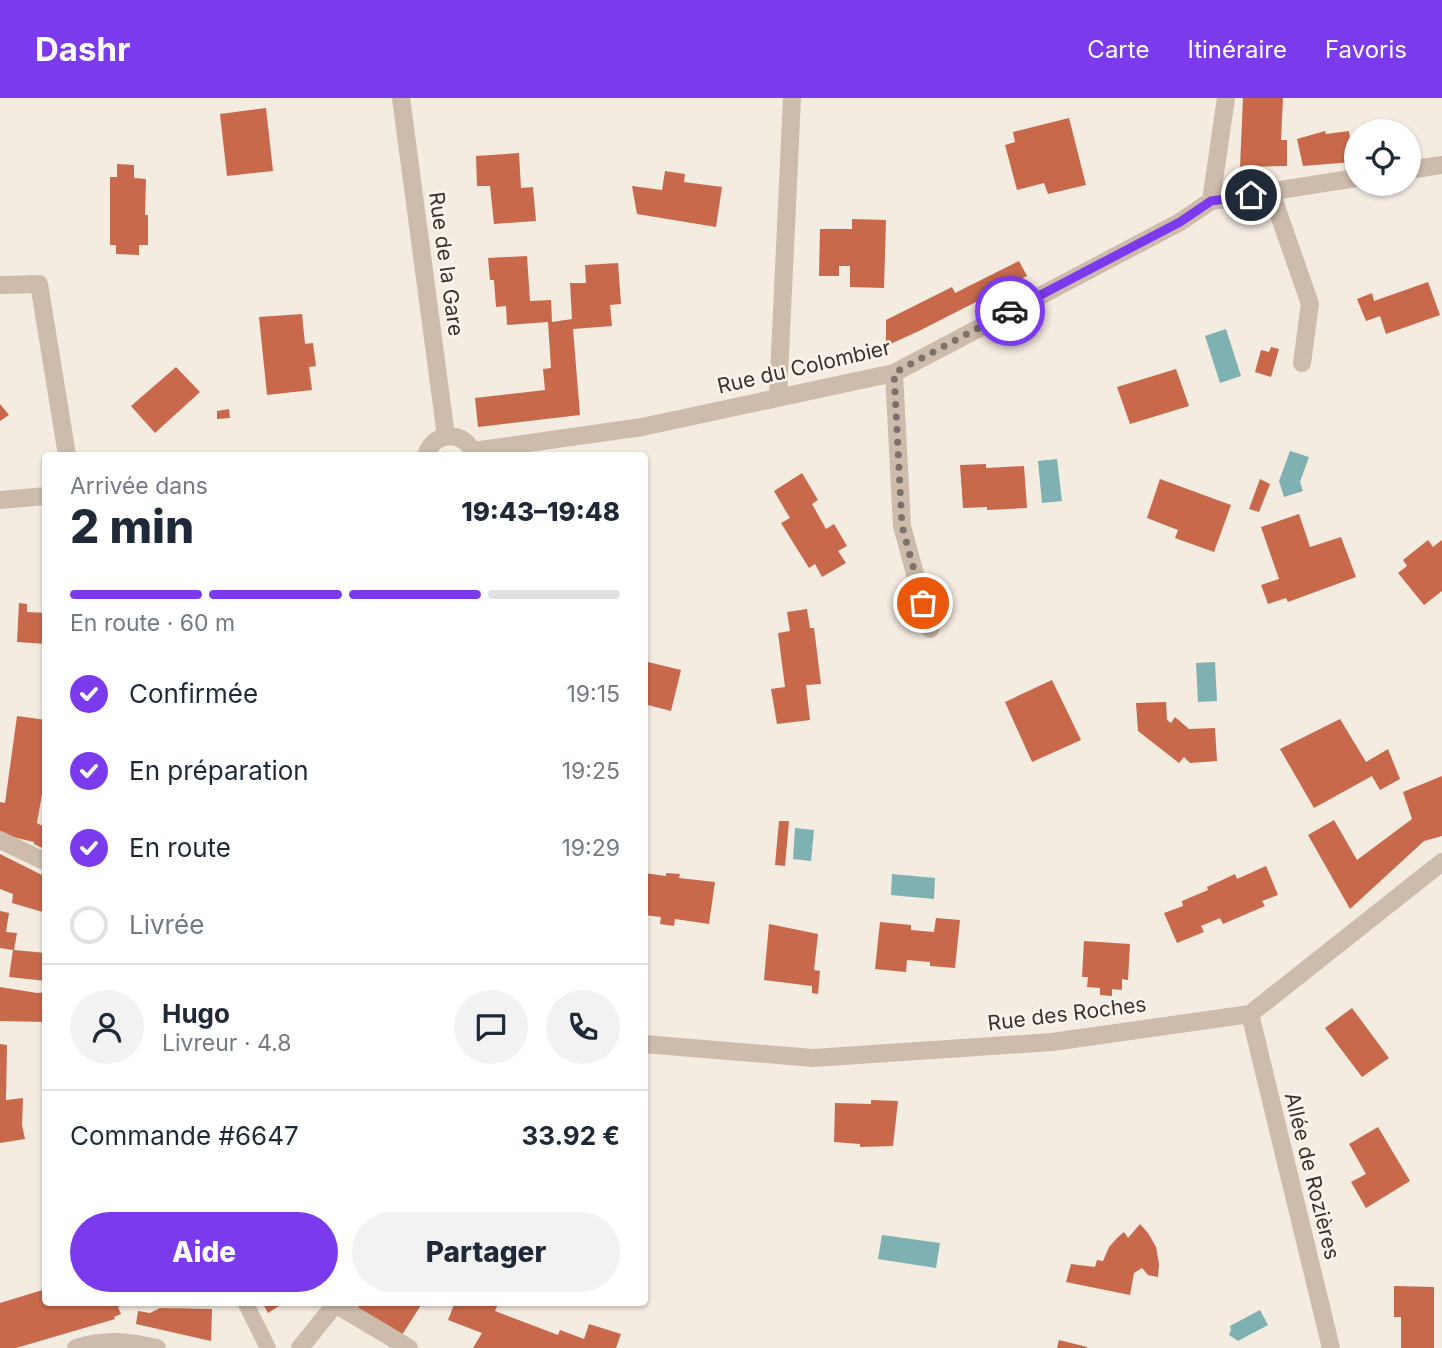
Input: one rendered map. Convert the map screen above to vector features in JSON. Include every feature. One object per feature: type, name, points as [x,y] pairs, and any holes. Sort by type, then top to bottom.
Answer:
[{"type":"street","name":"Rue de la Gare","points":[[401,98],[446,436]]},
{"type":"street","points":[[778,397],[792,98]]},
{"type":"street","points":[[1211,201],[1226,98]]},
{"type":"street","points":[[1421,168],[1442,165]]},
{"type":"street","name":"Rue du Colombier","points":[[480,452],[642,427],[894,373],[1180,222],[1211,201],[1344,180]]},
{"type":"street","points":[[1271,192],[1310,304],[1302,363]]},
{"type":"street","points":[[0,285],[39,284],[67,452]]},
{"type":"street","points":[[894,373],[902,526],[930,629]]},
{"type":"street","points":[[428,452],[432,443],[446,436],[459,437],[470,445],[474,452]]},
{"type":"street","points":[[0,500],[42,496]]},
{"type":"street","points":[[0,840],[42,860]]},
{"type":"street","points":[[1250,1014],[1442,862]]},
{"type":"street","name":"Rue des Roches","points":[[648,1044],[813,1058],[1052,1042],[1250,1014]]},
{"type":"street","name":"Allée de Rozières","points":[[1250,1014],[1331,1348]]},
{"type":"street","points":[[300,1348],[334,1306]]},
{"type":"street","points":[[341,1306],[410,1348]]},
{"type":"street","points":[[76,1348],[123,1340],[157,1348]]},
{"type":"lane","points":[[247,1306],[268,1348]]},
{"type":"water","points":[[1226,329],[1241,376],[1220,383],[1205,336]]},
{"type":"water","points":[[1290,451],[1309,457],[1300,482],[1303,491],[1284,497],[1279,481]]},
{"type":"water","points":[[1057,459],[1062,501],[1042,503],[1038,461]]},
{"type":"water","points":[[1215,662],[1217,701],[1198,702],[1196,663]]},
{"type":"water","points":[[795,828],[814,830],[811,861],[793,859]]},
{"type":"water","points":[[892,874],[935,878],[934,899],[891,895]]},
{"type":"water","points":[[882,1235],[940,1243],[936,1268],[878,1259]]},
{"type":"water","points":[[1260,1310],[1268,1325],[1238,1341],[1229,1335],[1230,1326]]},
{"type":"building","points":[[1243,98],[1283,98],[1281,140],[1287,140],[1287,166],[1240,167]]},
{"type":"building","points":[[266,108],[273,171],[227,176],[220,114]]},
{"type":"building","points":[[1069,118],[1086,185],[1048,194],[1044,183],[1017,190],[1005,145],[1015,142],[1013,132]]},
{"type":"building","points":[[1325,131],[1326,134],[1344,132],[1344,163],[1303,166],[1297,139]]},
{"type":"building","points":[[519,153],[521,188],[533,187],[536,221],[494,224],[490,186],[477,186],[476,156]]},
{"type":"building","points":[[117,164],[134,165],[134,178],[146,179],[148,245],[139,245],[139,255],[116,254],[116,245],[110,245],[110,177],[117,177]]},
{"type":"building","points":[[665,171],[685,174],[684,182],[722,187],[716,227],[637,214],[632,186],[662,190]]},
{"type":"building","points":[[852,219],[886,220],[884,288],[850,287],[850,266],[839,266],[839,276],[819,276],[820,229],[852,229]]},
{"type":"building","points":[[527,256],[530,301],[551,300],[552,322],[572,319],[570,283],[586,283],[585,265],[618,263],[621,304],[610,305],[612,326],[573,329],[580,415],[478,427],[475,398],[545,390],[543,369],[551,368],[548,322],[507,325],[506,306],[496,307],[494,280],[490,280],[488,258]]},
{"type":"building","points":[[1019,261],[1027,276],[886,346],[886,320],[952,287],[955,293]]},
{"type":"building","points":[[1428,282],[1440,315],[1386,334],[1380,316],[1366,321],[1357,299],[1372,293],[1374,301]]},
{"type":"building","points":[[302,314],[305,344],[313,343],[316,366],[309,367],[312,390],[267,395],[259,317]]},
{"type":"building","points":[[1271,347],[1279,349],[1271,377],[1255,372],[1261,350],[1269,352]]},
{"type":"building","points":[[176,367],[200,392],[155,433],[131,406]]},
{"type":"building","points":[[1176,369],[1189,406],[1130,424],[1117,387]]},
{"type":"building","points":[[0,404],[9,415],[0,421]]},
{"type":"building","points":[[229,409],[230,418],[217,419],[217,411]]},
{"type":"building","points":[[986,464],[986,468],[1024,466],[1027,508],[963,508],[960,465]]},
{"type":"building","points":[[802,473],[818,500],[812,504],[826,529],[834,524],[847,546],[838,551],[846,563],[822,577],[815,564],[809,568],[781,523],[790,518],[774,491]]},
{"type":"building","points":[[1160,479],[1231,505],[1214,552],[1175,538],[1178,530],[1147,518]]},
{"type":"building","points":[[1260,479],[1270,484],[1259,512],[1249,509]]},
{"type":"building","points":[[1299,514],[1310,547],[1341,537],[1356,577],[1288,602],[1286,598],[1268,604],[1261,585],[1279,579],[1261,527]]},
{"type":"building","points":[[1428,540],[1433,547],[1442,540],[1442,591],[1424,605],[1398,573],[1407,566],[1403,560]]},
{"type":"building","points":[[19,603],[27,604],[27,612],[42,613],[42,644],[17,642]]},
{"type":"building","points":[[807,609],[810,628],[814,628],[821,684],[806,685],[810,720],[777,724],[771,689],[785,687],[778,633],[790,631],[787,612]]},
{"type":"building","points":[[648,662],[681,670],[671,711],[648,705]]},
{"type":"building","points":[[1052,680],[1081,740],[1032,762],[1005,702]]},
{"type":"building","points":[[1166,702],[1167,720],[1171,723],[1175,717],[1189,729],[1215,728],[1217,761],[1190,763],[1184,757],[1179,763],[1138,731],[1136,703]]},
{"type":"building","points":[[17,716],[42,719],[42,794],[37,823],[42,826],[42,848],[34,842],[0,834],[0,802],[5,803]]},
{"type":"building","points":[[1340,719],[1366,762],[1388,749],[1400,779],[1380,790],[1372,776],[1314,808],[1280,749]]},
{"type":"building","points":[[1442,776],[1442,836],[1424,841],[1350,909],[1308,835],[1334,820],[1357,860],[1412,819],[1403,792]]},
{"type":"building","points":[[779,821],[789,821],[785,866],[775,865]]},
{"type":"building","points":[[0,854],[42,875],[42,912],[12,903],[13,894],[0,889]]},
{"type":"building","points":[[1266,866],[1278,895],[1262,901],[1265,906],[1223,924],[1220,918],[1201,926],[1204,932],[1177,943],[1164,913],[1183,906],[1182,901],[1235,874],[1237,879]]},
{"type":"building","points":[[666,873],[680,874],[679,878],[715,882],[709,924],[675,919],[674,926],[660,924],[661,917],[648,915],[648,874],[666,876]]},
{"type":"building","points":[[0,911],[9,913],[6,932],[17,933],[14,950],[42,953],[42,981],[9,977],[13,950],[0,948]]},
{"type":"building","points":[[936,918],[960,920],[955,968],[930,966],[930,962],[907,960],[906,972],[875,969],[880,922],[911,925],[911,930],[934,932]]},
{"type":"building","points":[[769,924],[818,934],[814,970],[820,971],[818,994],[812,993],[812,986],[764,980]]},
{"type":"building","points":[[1084,941],[1130,944],[1128,980],[1122,979],[1122,990],[1112,989],[1112,996],[1100,995],[1100,988],[1087,987],[1088,977],[1082,977]]},
{"type":"building","points":[[0,987],[42,992],[42,1022],[0,1021]]},
{"type":"building","points":[[1352,1008],[1389,1058],[1362,1077],[1325,1028]]},
{"type":"building","points":[[0,1044],[7,1045],[6,1100],[23,1098],[22,1125],[25,1139],[0,1143]]},
{"type":"building","points":[[871,1100],[898,1101],[893,1146],[860,1147],[860,1144],[834,1142],[835,1103],[871,1104]]},
{"type":"building","points":[[1378,1127],[1410,1181],[1366,1208],[1351,1182],[1366,1174],[1349,1144]]},
{"type":"building","points":[[1140,1224],[1156,1247],[1158,1277],[1148,1275],[1142,1268],[1134,1273],[1130,1295],[1066,1282],[1071,1264],[1095,1267],[1097,1260],[1103,1261],[1109,1247],[1118,1237],[1124,1232],[1128,1238]]},
{"type":"building","points":[[1394,1286],[1434,1287],[1434,1348],[1401,1348],[1401,1317],[1394,1317]]},
{"type":"building","points":[[42,1290],[42,1306],[120,1306],[118,1307],[121,1314],[114,1317],[115,1319],[16,1348],[0,1348],[0,1303]]},
{"type":"building","points":[[264,1306],[279,1306],[268,1313]]},
{"type":"building","points":[[358,1306],[420,1306],[400,1338],[355,1311]]},
{"type":"building","points":[[453,1306],[497,1306],[495,1311],[558,1335],[560,1330],[584,1339],[589,1324],[621,1334],[616,1348],[473,1348],[482,1333],[448,1320]]},
{"type":"building","points":[[160,1308],[212,1309],[211,1341],[136,1324],[138,1311],[150,1313]]},
{"type":"building","points":[[1059,1340],[1087,1347],[1087,1348],[1057,1348]]},
{"type":"way so far","points":[[923,603],[902,526],[894,373],[1010,311]]},
{"type":"route","points":[[1010,311],[1180,222],[1211,201],[1251,195]]}]
